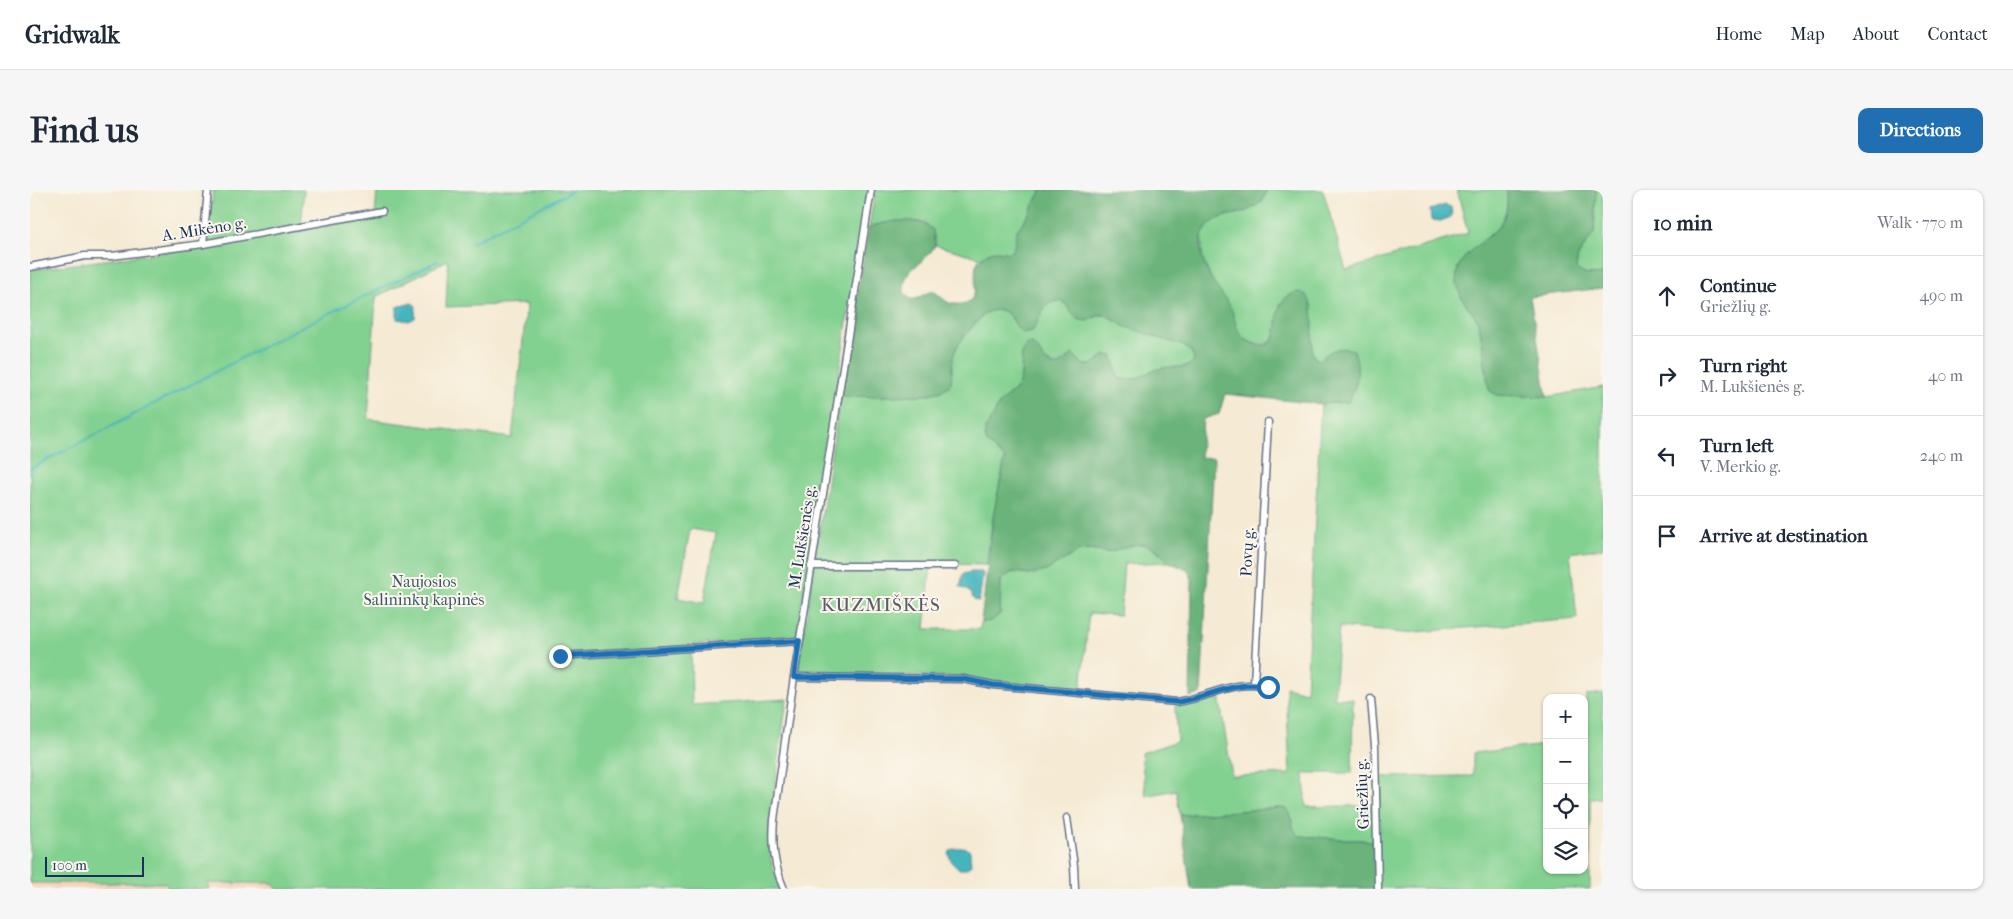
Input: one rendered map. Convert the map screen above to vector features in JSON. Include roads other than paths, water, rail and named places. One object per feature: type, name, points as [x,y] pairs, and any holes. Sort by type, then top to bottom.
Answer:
[{"type":"street","points":[[203,244],[208,190]]},
{"type":"street","name":"M. Lukšienės g.","points":[[784,889],[775,862],[773,836],[799,641],[871,190]]},
{"type":"street","name":"A. Mikėno g.","points":[[30,267],[85,256],[112,256],[203,244],[382,211]]},
{"type":"street","name":"Povų g.","points":[[1254,684],[1268,422]]},
{"type":"street","points":[[811,566],[955,566]]},
{"type":"street","points":[[560,656],[799,641]]},
{"type":"street","points":[[794,677],[963,679],[993,685],[1177,702],[1232,686],[1254,684],[1268,687]]},
{"type":"street","name":"Griežlių g.","points":[[1371,699],[1375,756],[1378,889]]},
{"type":"street","points":[[1067,818],[1074,866],[1075,889]]},
{"type":"water","points":[[1445,205],[1451,207],[1452,216],[1441,221],[1431,220],[1430,210]]},
{"type":"water","points":[[412,303],[416,306],[415,318],[409,321],[397,319],[397,307]]},
{"type":"water","points":[[982,572],[983,574],[979,602],[974,600],[970,592],[960,587],[963,574]]},
{"type":"water","points":[[965,847],[970,851],[971,865],[966,869],[959,869],[952,863],[948,853],[953,849]]},
{"type":"waterway","points":[[471,243],[574,190]]},
{"type":"waterway","points":[[30,469],[301,327],[438,261]]},
{"type":"district","name":"KUZMIŠKĖS","points":[[881,605]]},
{"type":"park label","name":"Naujosios Salininkų kapinės","points":[[424,590]]}]
